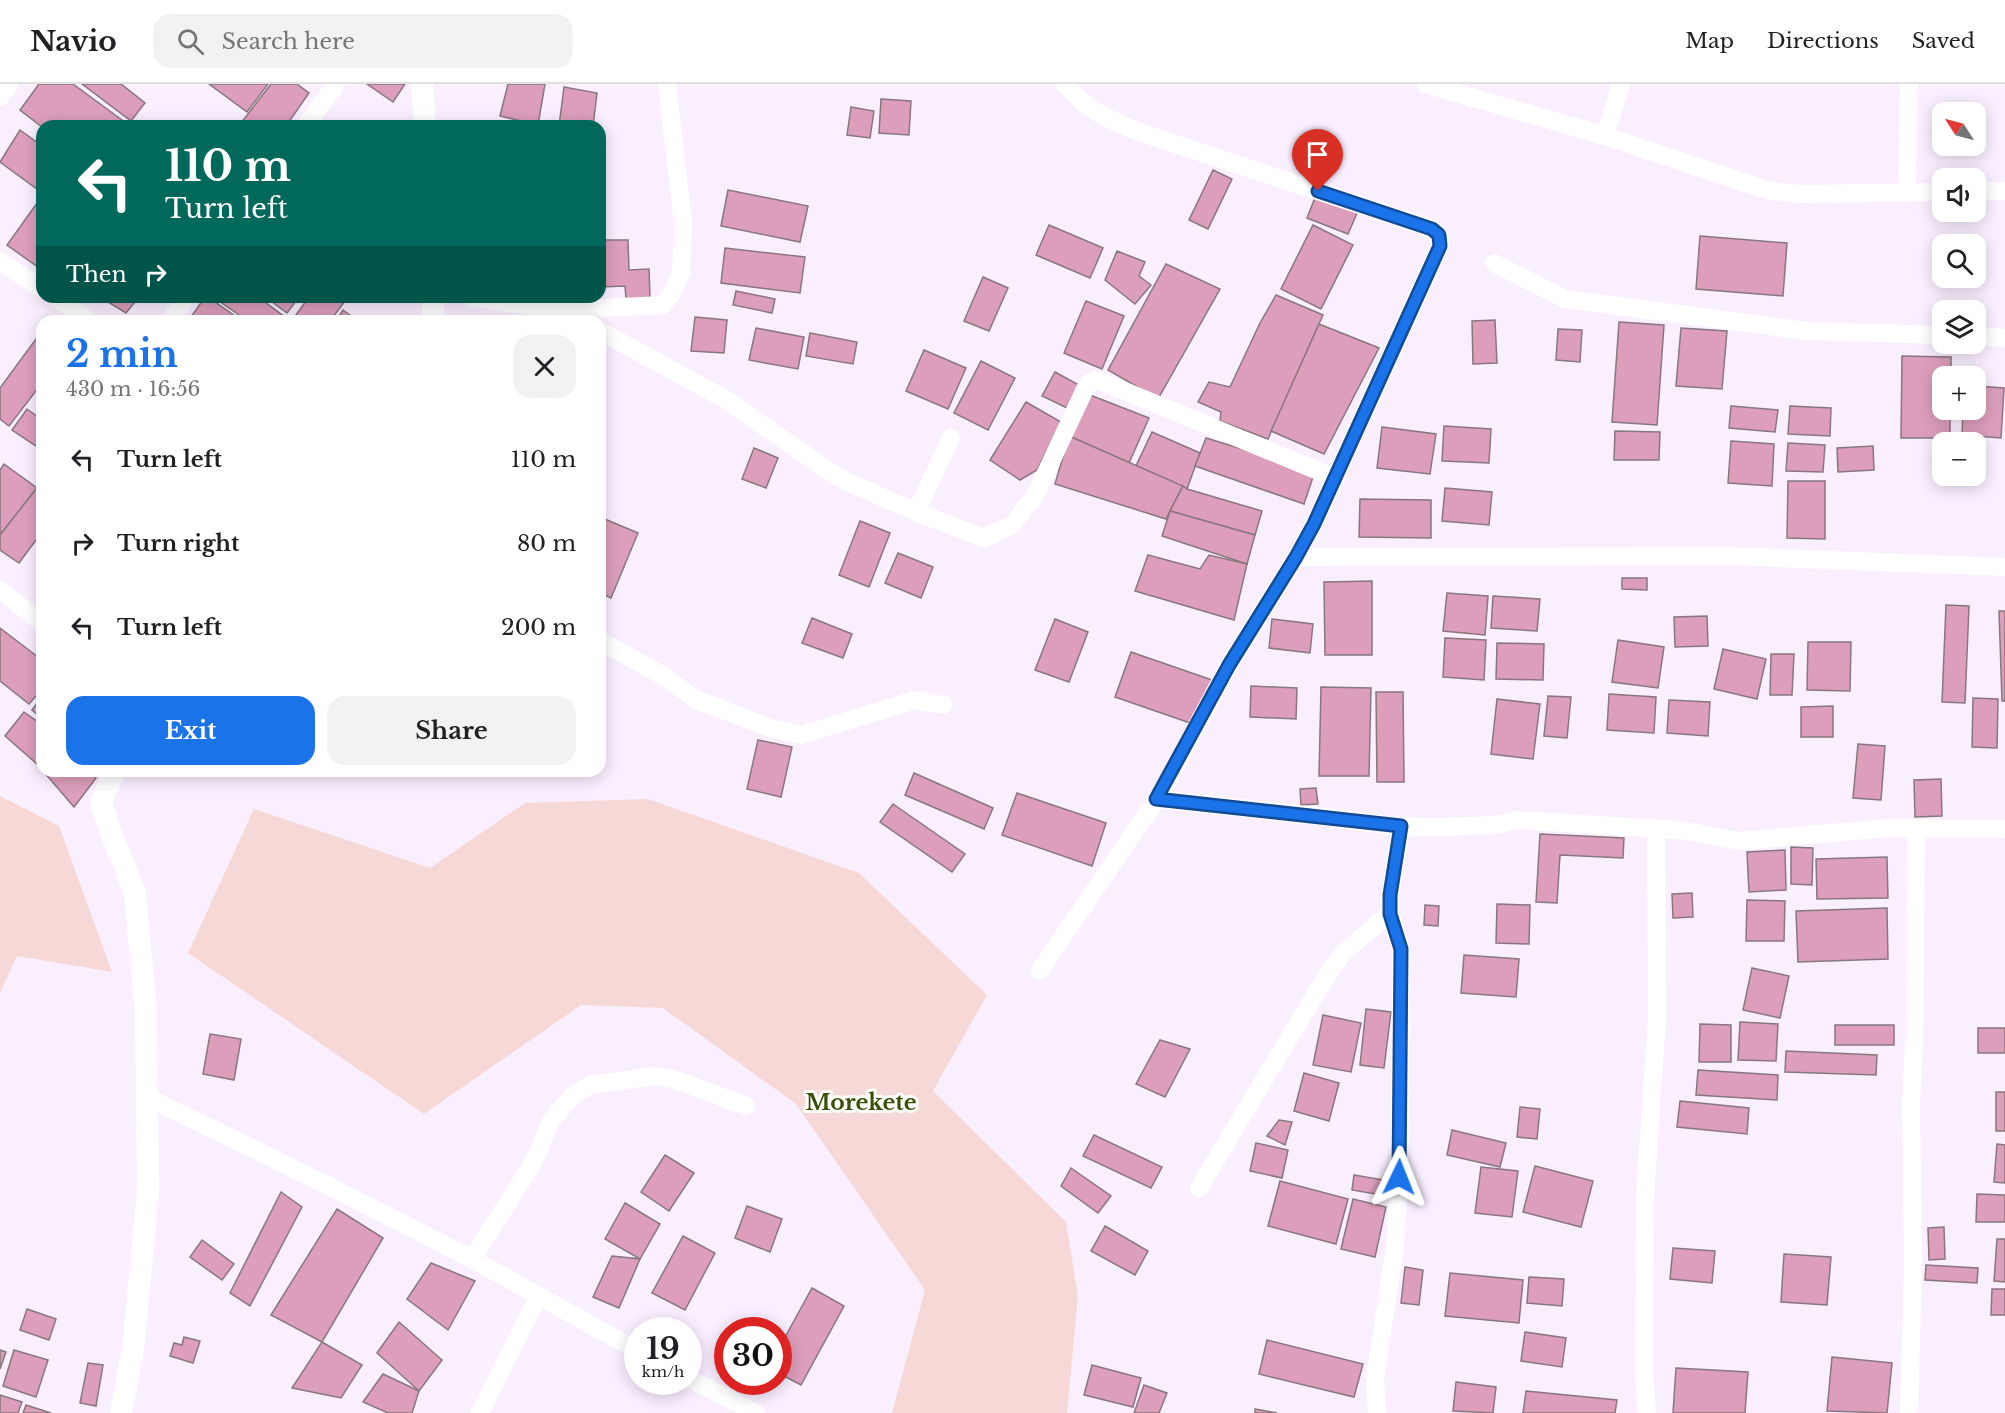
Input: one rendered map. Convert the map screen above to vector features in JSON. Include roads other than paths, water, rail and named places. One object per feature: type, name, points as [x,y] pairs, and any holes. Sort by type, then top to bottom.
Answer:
[{"type":"street","points":[[0,97],[10,84]]},
{"type":"street","points":[[310,120],[336,84]]},
{"type":"street","points":[[422,84],[425,120]]},
{"type":"street","points":[[510,303],[555,310],[663,305],[673,291],[681,273],[683,223],[667,84]]},
{"type":"street","points":[[1040,970],[1156,799],[1229,665],[1296,557],[1314,524],[1440,246],[1439,235],[1432,229],[1136,131],[1085,104],[1064,84]]},
{"type":"street","points":[[1426,84],[1605,136],[1770,191],[1802,194],[1932,192]]},
{"type":"street","points":[[1605,136],[1621,84]]},
{"type":"street","points":[[1907,192],[1909,84]]},
{"type":"street","points":[[1986,191],[2005,191]]},
{"type":"street","points":[[0,261],[36,285]]},
{"type":"street","points":[[1494,263],[1565,299],[1807,331],[1932,335]]},
{"type":"street","points":[[64,303],[80,315]]},
{"type":"street","points":[[555,310],[566,315]]},
{"type":"street","points":[[606,334],[725,399],[838,478],[984,538],[1012,525],[1035,496],[1084,389],[1089,383],[1098,380],[1335,478]]},
{"type":"street","points":[[1986,337],[2005,338]]},
{"type":"street","points":[[916,512],[951,438]]},
{"type":"street","points":[[1296,557],[1728,556],[2005,567]]},
{"type":"street","points":[[0,590],[36,618]]},
{"type":"street","points":[[606,644],[660,674],[697,700],[770,728],[801,735],[915,700],[943,705]]},
{"type":"street","points":[[111,777],[101,802],[135,894],[146,1012],[148,1192],[133,1349],[121,1413]]},
{"type":"street","points":[[1156,799],[1401,826],[1495,825],[1517,820],[1681,830],[1739,841],[1888,828],[2005,829]]},
{"type":"street","points":[[1377,1413],[1375,1378],[1396,1240],[1400,1136],[1401,949],[1390,914],[1390,895],[1401,826]]},
{"type":"street","points":[[1647,1413],[1644,1372],[1645,1196],[1657,1019],[1656,828]]},
{"type":"street","points":[[1908,1413],[1913,1267],[1911,1102],[1914,1044],[1916,828]]},
{"type":"street","points":[[1199,1188],[1343,953],[1390,914]]},
{"type":"street","points":[[472,1259],[533,1163],[551,1121],[572,1096],[590,1085],[655,1076],[673,1079],[746,1106]]},
{"type":"street","points":[[147,1097],[472,1259],[624,1343]]},
{"type":"street","points":[[480,1413],[538,1297]]},
{"type":"street","points":[[702,1385],[756,1413]]},
{"type":"district","name":"Morekete","points":[[861,1102]]}]
